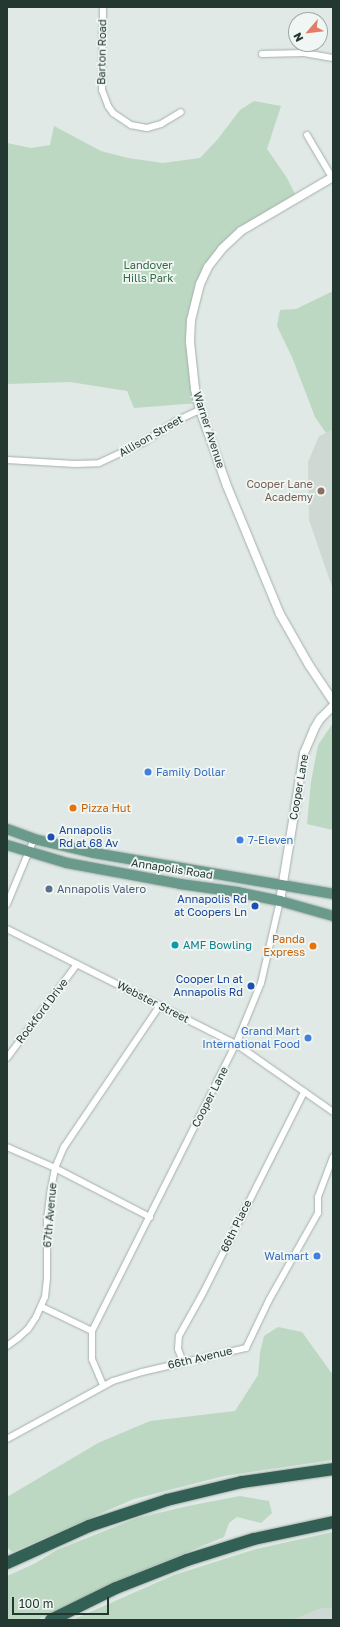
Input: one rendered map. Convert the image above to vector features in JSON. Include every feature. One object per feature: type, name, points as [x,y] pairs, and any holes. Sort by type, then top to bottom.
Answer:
[{"type":"highway","points":[[7,1563],[89,1526],[167,1500],[242,1482],[281,1475],[333,1469]]},
{"type":"highway","points":[[51,1620],[116,1588],[186,1560],[254,1539],[333,1522]]},
{"type":"main road","name":"Annapolis Road","points":[[7,829],[34,839],[97,854],[333,894]]},
{"type":"main road","name":"Annapolis Road","points":[[7,845],[29,853],[67,863],[180,884],[238,892],[280,901],[333,916]]},
{"type":"street","name":"Barton Road","points":[[103,7],[102,90],[108,106],[122,121],[140,128],[147,128],[161,124],[181,112]]},
{"type":"street","points":[[262,54],[304,53],[333,58]]},
{"type":"street","points":[[307,135],[333,178]]},
{"type":"street","name":"Warner Avenue","points":[[333,178],[241,231],[222,249],[208,267],[200,284],[191,320],[191,348],[195,389],[200,410],[228,486],[280,614],[310,665],[333,700]]},
{"type":"street","name":"Allison Street","points":[[7,460],[75,464],[99,462],[144,442],[176,421],[200,410]]},
{"type":"street","name":"Cooper Lane","points":[[104,1385],[92,1359],[92,1331],[236,1044],[261,983],[280,901],[304,753],[320,719],[333,706]]},
{"type":"street","points":[[7,904],[34,839]]},
{"type":"street","name":"Webster Street","points":[[7,929],[236,1044],[333,1112]]},
{"type":"street","name":"Rockford Drive","points":[[7,1058],[78,964]]},
{"type":"street","name":"67th Avenue","points":[[7,1346],[28,1329],[42,1307],[45,1298],[47,1277],[48,1212],[55,1168],[72,1134],[160,1005]]},
{"type":"street","name":"66th Place","points":[[182,1362],[178,1349],[179,1336],[204,1290],[304,1092]]},
{"type":"street","points":[[7,1147],[55,1168],[150,1217]]},
{"type":"street","name":"66th Avenue","points":[[7,1439],[104,1385],[142,1372],[246,1348],[269,1300],[318,1213],[318,1197],[333,1157]]},
{"type":"street","points":[[42,1307],[92,1331]]},
{"type":"shaded area","name":"Cooper Lane Academy","points":[[333,430],[333,590],[309,520],[308,462],[319,436]]},
{"type":"shaded area","points":[[322,1608],[333,1608],[333,1620],[293,1620]]},
{"type":"green space","name":"Landover Hills Park","points":[[254,101],[281,106],[267,149],[287,178],[297,198],[222,249],[195,300],[190,342],[198,403],[134,408],[127,391],[70,382],[7,384],[7,143],[31,148],[50,145],[54,126],[101,151],[128,158],[163,163],[200,158],[217,140],[240,110]]},
{"type":"green space","points":[[333,291],[333,430],[326,433],[315,417],[292,357],[277,326],[280,310],[296,309]]},
{"type":"green space","points":[[333,723],[333,830],[307,824],[311,782],[318,745]]},
{"type":"green space","points":[[278,1327],[302,1332],[333,1375],[333,1460],[224,1476],[134,1499],[12,1552],[7,1547],[7,1497],[98,1443],[150,1421],[235,1411],[258,1375],[260,1353],[264,1336]]},
{"type":"green space","points":[[240,1496],[269,1501],[272,1513],[261,1523],[237,1517],[229,1523],[224,1537],[110,1584],[37,1620],[7,1620],[7,1576],[34,1564],[57,1550],[137,1518]]},
{"type":"green space","points":[[333,1532],[333,1608],[322,1608],[293,1620],[72,1620],[174,1575],[256,1549]]},
{"type":"place","name":"Cooper Lane Academy","points":[[321,491]]},
{"type":"place","name":"Family Dollar","points":[[148,772]]},
{"type":"place","name":"Pizza Hut","points":[[73,808]]},
{"type":"place","name":"Annapolis Rd at 68 Av","points":[[51,837]]},
{"type":"place","name":"7-Eleven","points":[[240,840]]},
{"type":"place","name":"Annapolis Valero","points":[[49,889]]},
{"type":"place","name":"Annapolis Rd at Coopers Ln","points":[[255,906]]},
{"type":"place","name":"AMF Bowling","points":[[175,945]]},
{"type":"place","name":"Panda Express","points":[[313,946]]},
{"type":"place","name":"Cooper Ln at Annapolis Rd","points":[[251,986]]},
{"type":"place","name":"Grand Mart International Food","points":[[308,1038]]},
{"type":"place","name":"Walmart","points":[[317,1256]]}]
